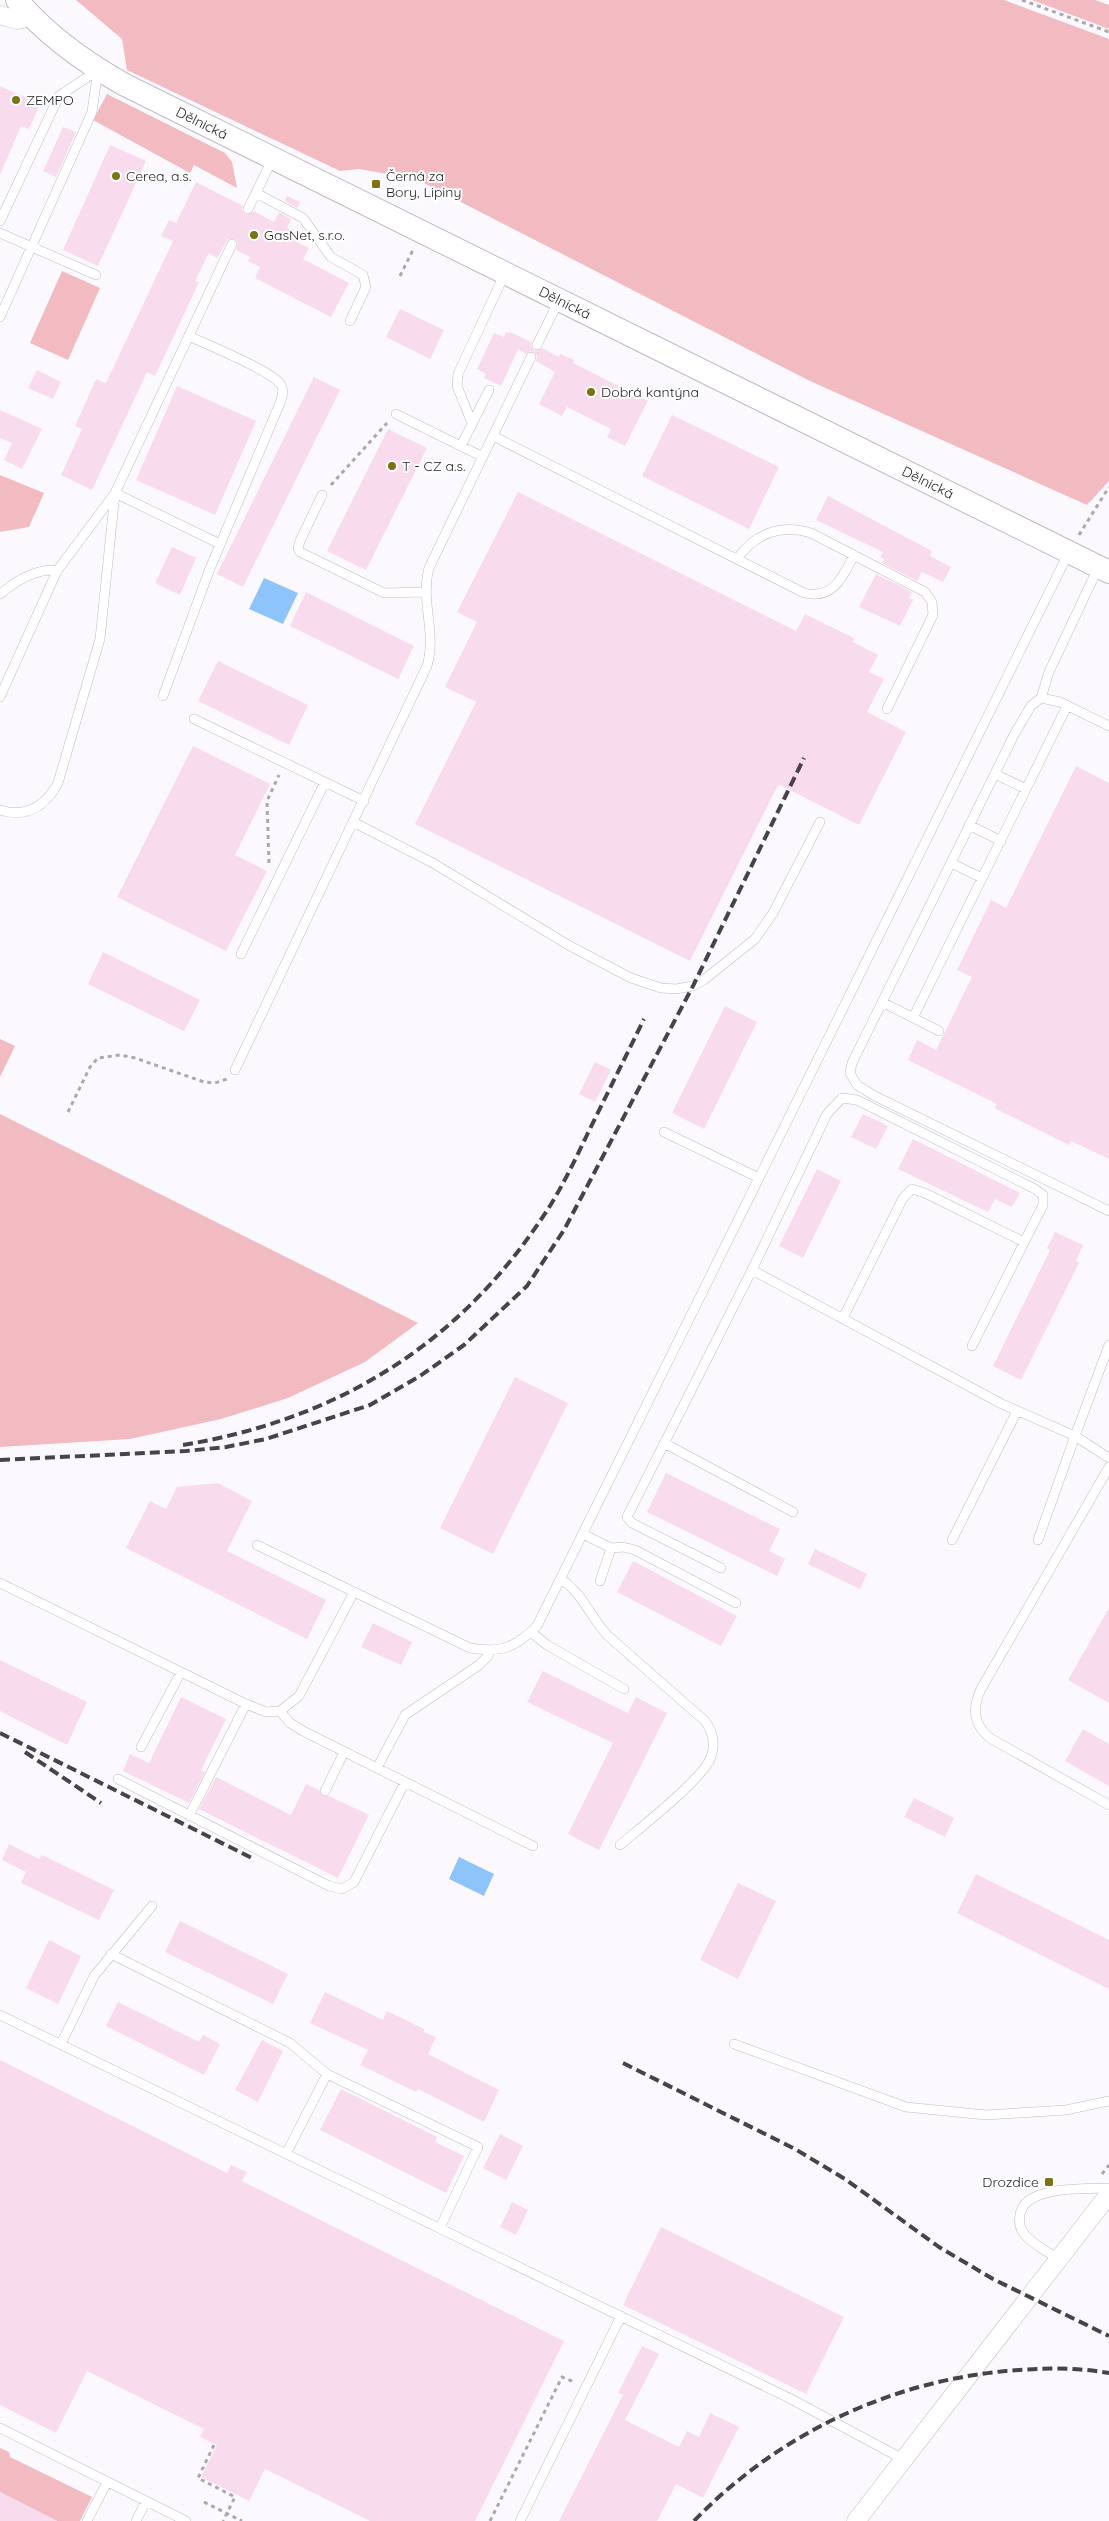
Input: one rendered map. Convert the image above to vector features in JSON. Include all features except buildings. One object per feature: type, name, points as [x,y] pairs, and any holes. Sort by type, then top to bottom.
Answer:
[{"type":"street","name":"Dělnická","points":[[0,15],[17,20],[24,8],[54,38],[98,70],[1104,570]]},
{"type":"street","points":[[856,2521],[1109,2194]]},
{"type":"lane","points":[[0,221],[59,96],[98,70]]},
{"type":"lane","points":[[0,317],[92,112],[98,70]]},
{"type":"lane","points":[[248,209],[273,158]]},
{"type":"lane","points":[[256,192],[303,218],[331,257],[363,275],[366,287],[350,320]]},
{"type":"lane","points":[[0,233],[32,245],[96,275]]},
{"type":"lane","points":[[0,697],[56,571],[115,493],[232,244]]},
{"type":"lane","points":[[472,423],[459,392],[458,374],[505,273]]},
{"type":"lane","points":[[537,345],[560,300]]},
{"type":"lane","points":[[162,696],[220,544],[280,403],[282,392],[281,385],[269,374],[189,336]]},
{"type":"lane","points":[[234,1070],[422,678],[430,656],[430,632],[425,592],[426,577],[433,558],[531,357]]},
{"type":"lane","points":[[460,446],[489,390]]},
{"type":"lane","points":[[396,414],[483,457]]},
{"type":"lane","points":[[493,436],[794,589],[814,595],[830,591],[837,584],[854,555]]},
{"type":"lane","points":[[115,493],[220,544]]},
{"type":"lane","points":[[0,810],[17,813],[30,811],[48,799],[58,783],[100,639],[115,493]]},
{"type":"lane","points":[[322,495],[300,541],[298,548],[300,552],[377,591],[398,595],[425,592]]},
{"type":"lane","points":[[737,559],[748,545],[759,537],[783,529],[797,529],[811,533],[920,588],[930,597],[934,609],[931,622],[887,709]]},
{"type":"lane","points":[[257,1545],[470,1648],[490,1650],[510,1647],[531,1632],[545,1611],[561,1579],[1069,552]]},
{"type":"lane","points":[[1104,570],[1049,672],[1041,698],[1031,706],[1021,722],[850,1069],[851,1077],[857,1085],[885,1102],[1109,1211]]},
{"type":"lane","points":[[0,594],[21,580],[41,571],[56,571]]},
{"type":"lane","points":[[1041,698],[1052,699],[1109,726]]},
{"type":"lane","points":[[913,1018],[1067,706]]},
{"type":"lane","points":[[194,719],[364,801]]},
{"type":"lane","points":[[995,774],[1026,789]]},
{"type":"lane","points":[[241,954],[325,782]]},
{"type":"lane","points":[[353,822],[419,855],[570,946],[630,978],[661,988],[676,989],[693,986],[705,979],[755,939],[774,913],[820,822]]},
{"type":"lane","points":[[969,825],[1000,840]]},
{"type":"lane","points":[[951,863],[982,878]]},
{"type":"lane","points":[[882,1002],[939,1031]]},
{"type":"lane","points":[[720,1568],[627,1518],[752,1270],[827,1114],[842,1098],[857,1100],[1043,1195],[1043,1205],[972,1346]]},
{"type":"lane","points":[[664,1132],[759,1178]]},
{"type":"lane","points":[[843,1318],[903,1198],[912,1190],[925,1193],[1024,1242]]},
{"type":"lane","points":[[752,1270],[1017,1411],[1075,1436],[1109,1458]]},
{"type":"lane","points":[[1038,1540],[1109,1345]]},
{"type":"lane","points":[[952,1540],[1017,1411]]},
{"type":"lane","points":[[664,1443],[793,1512]]},
{"type":"lane","points":[[1109,1468],[981,1689],[975,1709],[978,1726],[990,1738],[1109,1805]]},
{"type":"lane","points":[[583,1534],[610,1548],[623,1547],[635,1550],[736,1602]]},
{"type":"lane","points":[[600,1581],[610,1548]]},
{"type":"lane","points":[[561,1579],[581,1596],[594,1620],[607,1635],[705,1721],[713,1732],[714,1744],[707,1766],[620,1845]]},
{"type":"lane","points":[[0,1583],[180,1672],[266,1712],[280,1712],[299,1696],[354,1592]]},
{"type":"lane","points":[[531,1632],[547,1645],[624,1689]]},
{"type":"lane","points":[[377,1768],[405,1715],[478,1665],[488,1656],[490,1650]]},
{"type":"lane","points":[[141,1747],[180,1672]]},
{"type":"lane","points":[[189,1816],[246,1704]]},
{"type":"lane","points":[[280,1712],[290,1723],[303,1731],[533,1846]]},
{"type":"lane","points":[[326,1791],[344,1752]]},
{"type":"lane","points":[[118,1779],[329,1886],[342,1889],[354,1882],[405,1782]]},
{"type":"lane","points":[[61,2044],[94,1976],[152,1906]]},
{"type":"lane","points":[[111,1954],[290,2043],[327,2074],[478,2147],[440,2228]]},
{"type":"lane","points":[[0,2015],[789,2398],[903,2459]]},
{"type":"lane","points":[[734,2044],[906,2107],[986,2115],[1066,2110],[1109,2101]]},
{"type":"lane","points":[[286,2154],[327,2074]]},
{"type":"lane","points":[[1058,2259],[1029,2239],[1021,2229],[1019,2216],[1023,2205],[1031,2197],[1046,2193],[1109,2188]]},
{"type":"lane","points":[[520,2521],[621,2316]]},
{"type":"lane","points":[[0,2428],[186,2521]]},
{"type":"lane","points":[[87,2521],[107,2482]]},
{"type":"lane","points":[[136,2521],[146,2501]]},
{"type":"path","points":[[1022,0],[1109,32]]},
{"type":"path","points":[[400,276],[417,243]]},
{"type":"path","points":[[322,495],[396,414]]},
{"type":"path","points":[[1069,552],[1109,487]]},
{"type":"path","points":[[277,880],[270,876],[267,802],[285,763]]},
{"type":"path","points":[[68,1112],[90,1067],[98,1058],[120,1055],[204,1082],[215,1083],[224,1082],[234,1070]]},
{"type":"path","points":[[1100,2177],[1109,2165]]},
{"type":"path","points":[[490,2521],[562,2377],[586,2388]]},
{"type":"path","points":[[214,2445],[198,2478],[235,2497],[223,2521]]},
{"type":"path","points":[[204,2502],[242,2521]]},
{"type":"shaded area","points":[[76,0],[1004,0],[1109,39],[1109,481],[1087,505],[810,381],[416,179],[359,169],[340,171],[127,70],[122,39]]},
{"type":"shaded area","points":[[1032,0],[1095,0],[1109,5],[1109,29]]},
{"type":"shaded area","points":[[107,94],[225,153],[232,162],[237,188],[194,165],[190,173],[93,120]]},
{"type":"shaded area","points":[[62,271],[100,288],[68,360],[30,343]]},
{"type":"shaded area","points":[[0,475],[44,493],[29,527],[0,532]]},
{"type":"shaded area","points":[[0,1039],[15,1046],[0,1077]]},
{"type":"shaded area","points":[[0,1114],[418,1323],[365,1362],[288,1398],[221,1419],[130,1439],[0,1447]]},
{"type":"shaded area","points":[[0,2448],[9,2452],[10,2457],[92,2497],[80,2521],[57,2521],[0,2492]]},
{"type":"water","points":[[264,578],[298,593],[283,624],[249,609]]},
{"type":"water","points":[[459,1857],[494,1874],[484,1896],[449,1879]]},
{"type":"railway","points":[[0,1460],[186,1451],[226,1447],[266,1439],[370,1405],[420,1376],[464,1345],[527,1286],[564,1230],[693,986],[804,758]]},
{"type":"railway","points":[[183,1445],[238,1433],[290,1417],[340,1397],[386,1371],[429,1341],[469,1306],[506,1266],[540,1221],[553,1200],[571,1168],[644,1019]]},
{"type":"railway","points":[[0,1733],[252,1858]]},
{"type":"railway","points":[[25,1752],[101,1803]]},
{"type":"railway","points":[[623,2063],[795,2149],[845,2179],[939,2247],[993,2279],[1109,2336]]},
{"type":"railway","points":[[694,2521],[726,2490],[761,2463],[798,2439],[837,2418],[877,2401],[919,2387],[962,2377],[1006,2371],[1058,2369],[1109,2373]]},
{"type":"place","name":"ZEMPO","points":[[16,100]]},
{"type":"place","name":"Cerea, a.s.","points":[[116,176]]},
{"type":"place","name":"Černá za Bory, Lipiny","points":[[376,184]]},
{"type":"place","name":"GasNet, s.r.o.","points":[[254,235]]},
{"type":"place","name":"Dobrá kantýna","points":[[591,392]]},
{"type":"place","name":"T - CZ a.s.","points":[[392,466]]},
{"type":"place","name":"Drozdice","points":[[1049,2182]]}]
